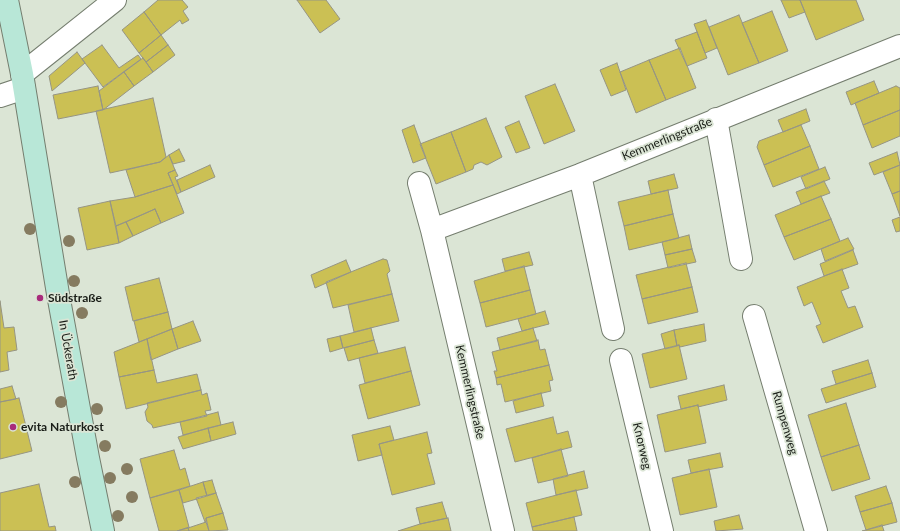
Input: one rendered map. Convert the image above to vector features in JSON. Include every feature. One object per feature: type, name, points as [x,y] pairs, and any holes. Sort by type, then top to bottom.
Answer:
[{"type":"main road","name":"In Ückerath","points":[[7,0],[23,81],[58,294],[103,531]]},
{"type":"street","points":[[0,96],[23,81],[116,0]]},
{"type":"street","name":"Kemmerlingstraße","points":[[432,230],[580,175],[900,46]]},
{"type":"street","points":[[716,119],[741,258]]},
{"type":"street","points":[[580,175],[613,329]]},
{"type":"street","name":"Kemmerlingstraße","points":[[419,183],[432,230],[503,531]]},
{"type":"street","name":"Rumpenweg","points":[[754,316],[816,531]]},
{"type":"street","name":"Knorweg","points":[[621,360],[662,531]]},
{"type":"building","points":[[158,0],[182,0],[188,7],[183,11],[189,20],[182,24],[180,20],[161,35],[144,12]]},
{"type":"building","points":[[297,0],[326,0],[340,19],[320,33]]},
{"type":"building","points":[[781,0],[800,0],[805,12],[789,18]]},
{"type":"building","points":[[800,0],[856,0],[864,20],[816,40]]},
{"type":"building","points":[[772,11],[788,51],[759,63],[742,23]]},
{"type":"building","points":[[144,12],[161,35],[139,53],[122,30]]},
{"type":"building","points":[[739,15],[759,63],[728,75],[709,27]]},
{"type":"building","points":[[706,20],[717,48],[705,53],[694,24]]},
{"type":"building","points":[[697,32],[707,58],[687,66],[675,40]]},
{"type":"building","points":[[161,35],[168,45],[146,62],[139,53]]},
{"type":"building","points":[[102,45],[119,68],[138,55],[141,59],[103,87],[82,59]]},
{"type":"building","points":[[168,45],[175,55],[153,72],[146,62]]},
{"type":"building","points":[[680,48],[696,88],[666,100],[649,60]]},
{"type":"building","points":[[77,52],[85,63],[52,91],[49,76]]},
{"type":"building","points":[[143,58],[153,72],[134,86],[124,72]]},
{"type":"building","points":[[649,60],[666,100],[636,113],[620,72]]},
{"type":"building","points":[[617,63],[626,90],[611,96],[600,70]]},
{"type":"building","points":[[124,72],[134,86],[103,110],[99,91]]},
{"type":"building","points":[[874,81],[879,93],[851,105],[846,92]]},
{"type":"building","points":[[555,84],[575,131],[544,144],[525,96]]},
{"type":"building","points":[[98,86],[103,110],[58,119],[53,95]]},
{"type":"building","points":[[896,86],[900,88],[900,110],[863,125],[855,103]]},
{"type":"building","points":[[153,98],[166,157],[160,162],[110,173],[96,111]]},
{"type":"building","points":[[806,109],[810,121],[783,132],[778,120]]},
{"type":"building","points":[[900,110],[900,136],[872,148],[863,125]]},
{"type":"building","points":[[486,118],[502,157],[487,165],[481,162],[474,165],[473,169],[466,172],[451,132]]},
{"type":"building","points":[[519,121],[530,148],[516,153],[505,127]]},
{"type":"building","points":[[414,125],[426,158],[413,163],[402,130]]},
{"type":"building","points":[[801,125],[810,146],[764,165],[757,147],[759,141]]},
{"type":"building","points":[[451,132],[466,172],[436,184],[420,144]]},
{"type":"building","points":[[810,146],[819,169],[773,187],[764,165]]},
{"type":"building","points":[[179,149],[185,161],[173,164],[169,155]]},
{"type":"building","points":[[897,152],[900,165],[874,175],[869,163]]},
{"type":"building","points":[[169,155],[175,170],[168,173],[173,185],[135,197],[126,170],[160,162]]},
{"type":"building","points":[[210,165],[215,177],[181,192],[177,180]]},
{"type":"building","points":[[900,165],[900,191],[892,194],[883,172]]},
{"type":"building","points":[[825,167],[830,179],[806,189],[801,177]]},
{"type":"building","points":[[175,170],[178,176],[175,177],[181,192],[177,194],[168,173]]},
{"type":"building","points":[[674,174],[678,188],[651,194],[648,181]]},
{"type":"building","points":[[824,181],[830,193],[801,204],[796,192]]},
{"type":"building","points":[[173,185],[184,213],[161,223],[155,209],[116,226],[110,201],[135,197]]},
{"type":"building","points":[[668,190],[673,214],[624,226],[618,202]]},
{"type":"building","points":[[900,191],[900,216],[892,194]]},
{"type":"building","points":[[821,196],[831,219],[784,237],[775,215]]},
{"type":"building","points":[[110,201],[119,243],[87,250],[78,208]]},
{"type":"building","points":[[155,209],[161,223],[133,236],[126,222]]},
{"type":"building","points":[[673,214],[679,238],[629,250],[624,226]]},
{"type":"building","points":[[900,217],[900,231],[896,232],[892,220]]},
{"type":"building","points":[[831,219],[840,241],[794,260],[784,237]]},
{"type":"building","points":[[126,222],[133,236],[119,243],[116,226]]},
{"type":"building","points":[[689,235],[692,249],[665,255],[662,242]]},
{"type":"building","points":[[848,238],[854,249],[825,261],[821,249]]},
{"type":"building","points":[[692,249],[696,262],[668,268],[665,255]]},
{"type":"building","points":[[853,250],[858,264],[824,276],[820,264]]},
{"type":"building","points":[[529,252],[533,265],[505,271],[502,259]]},
{"type":"building","points":[[383,259],[387,260],[390,271],[387,274],[392,294],[333,308],[326,282]]},
{"type":"building","points":[[346,260],[351,272],[315,288],[311,275]]},
{"type":"building","points":[[686,263],[692,287],[642,299],[636,275]]},
{"type":"building","points":[[524,266],[530,290],[480,303],[474,281]]},
{"type":"building","points":[[842,269],[849,288],[841,291],[848,308],[855,306],[863,327],[823,343],[816,326],[821,324],[812,302],[804,306],[797,287]]},
{"type":"building","points":[[159,278],[168,312],[133,321],[125,287]]},
{"type":"building","points":[[692,287],[698,312],[648,324],[642,299]]},
{"type":"building","points":[[530,290],[536,314],[486,327],[480,303]]},
{"type":"building","points":[[392,294],[399,321],[354,332],[348,305]]},
{"type":"building","points":[[0,301],[4,328],[14,327],[17,350],[7,352],[9,370],[0,372]]},
{"type":"building","points":[[545,311],[549,324],[522,331],[518,319]]},
{"type":"building","points":[[168,312],[172,329],[139,342],[134,321]]},
{"type":"building","points":[[193,321],[201,341],[178,349],[172,329]]},
{"type":"building","points":[[704,324],[706,341],[680,347],[679,345],[677,346],[674,330]]},
{"type":"building","points":[[371,328],[374,340],[343,348],[340,336]]},
{"type":"building","points":[[533,328],[537,341],[500,350],[497,338]]},
{"type":"building","points":[[172,329],[178,349],[151,360],[147,339]]},
{"type":"building","points":[[674,330],[677,346],[665,349],[661,334]]},
{"type":"building","points":[[340,336],[343,348],[330,352],[327,339]]},
{"type":"building","points":[[147,339],[154,370],[119,377],[114,352]]},
{"type":"building","points":[[374,340],[378,353],[348,361],[344,348]]},
{"type":"building","points":[[538,340],[540,350],[545,349],[549,365],[496,378],[494,371],[497,371],[492,352]]},
{"type":"building","points":[[679,345],[687,379],[650,388],[642,354]]},
{"type":"building","points":[[405,347],[411,371],[365,383],[359,358]]},
{"type":"building","points":[[868,360],[872,373],[836,384],[832,371]]},
{"type":"building","points":[[549,365],[553,380],[549,381],[551,391],[505,402],[501,384],[497,385],[496,378]]},
{"type":"building","points":[[154,370],[157,383],[197,374],[201,390],[126,409],[119,377]]},
{"type":"building","points":[[411,371],[420,405],[368,419],[359,385]]},
{"type":"building","points":[[872,373],[876,387],[826,403],[821,389]]},
{"type":"building","points":[[724,385],[727,400],[698,407],[698,405],[681,409],[678,396]]},
{"type":"building","points":[[12,386],[16,399],[0,402],[0,389]]},
{"type":"building","points":[[201,390],[202,395],[207,393],[211,410],[205,411],[207,416],[153,428],[147,421],[145,412],[148,407],[147,403]]},
{"type":"building","points":[[541,393],[544,406],[516,413],[513,401]]},
{"type":"building","name":"evita Naturkost","points":[[19,398],[32,451],[0,459],[0,402]]},
{"type":"building","points":[[846,403],[859,445],[821,457],[808,415]]},
{"type":"building","points":[[698,405],[706,443],[665,452],[657,415]]},
{"type":"building","points":[[218,412],[221,425],[183,435],[180,422]]},
{"type":"building","points":[[553,417],[557,434],[568,431],[572,447],[515,462],[506,429]]},
{"type":"building","points":[[233,422],[236,434],[211,441],[208,428]]},
{"type":"building","points":[[390,426],[394,440],[379,444],[382,455],[358,461],[352,435]]},
{"type":"building","points":[[208,428],[211,441],[183,449],[178,437]]},
{"type":"building","points":[[427,432],[432,453],[427,454],[435,484],[392,495],[379,444]]},
{"type":"building","points":[[859,445],[870,479],[832,491],[821,457]]},
{"type":"building","points":[[561,449],[568,476],[538,483],[532,458]]},
{"type":"building","points":[[174,450],[180,470],[185,468],[190,486],[150,498],[140,459]]},
{"type":"building","points":[[720,453],[723,467],[691,473],[688,460]]},
{"type":"building","points":[[709,469],[717,507],[680,515],[672,478]]},
{"type":"building","points":[[584,471],[588,488],[556,495],[553,479]]},
{"type":"building","points":[[212,480],[216,493],[207,496],[203,482]]},
{"type":"building","points":[[203,482],[207,496],[183,503],[179,490]]},
{"type":"building","points":[[39,484],[49,527],[55,526],[56,531],[0,531],[0,493]]},
{"type":"building","points":[[886,486],[892,503],[860,512],[855,496]]},
{"type":"building","points":[[179,490],[189,527],[177,531],[159,531],[150,498]]},
{"type":"building","points":[[576,490],[582,515],[532,527],[526,503]]},
{"type":"building","points":[[216,493],[223,513],[206,518],[205,522],[196,498]]},
{"type":"building","points":[[442,502],[447,518],[420,524],[416,508]]},
{"type":"building","points":[[892,503],[897,522],[866,530],[860,512]]},
{"type":"building","points":[[223,513],[228,530],[209,531],[206,518]]},
{"type":"building","points":[[739,515],[743,529],[716,531],[714,521]]},
{"type":"building","points":[[574,517],[577,531],[533,531],[532,527]]},
{"type":"building","points":[[448,518],[451,531],[398,531],[420,524]]},
{"type":"building","points":[[206,522],[209,531],[189,531],[188,528]]},
{"type":"building","points":[[882,525],[884,531],[862,531],[866,530]]},
{"type":"building","points":[[188,528],[189,531],[177,531]]},
{"type":"place","name":"Südstraße","points":[[40,298]]},
{"type":"place","name":"evita Naturkost","points":[[13,427]]}]
